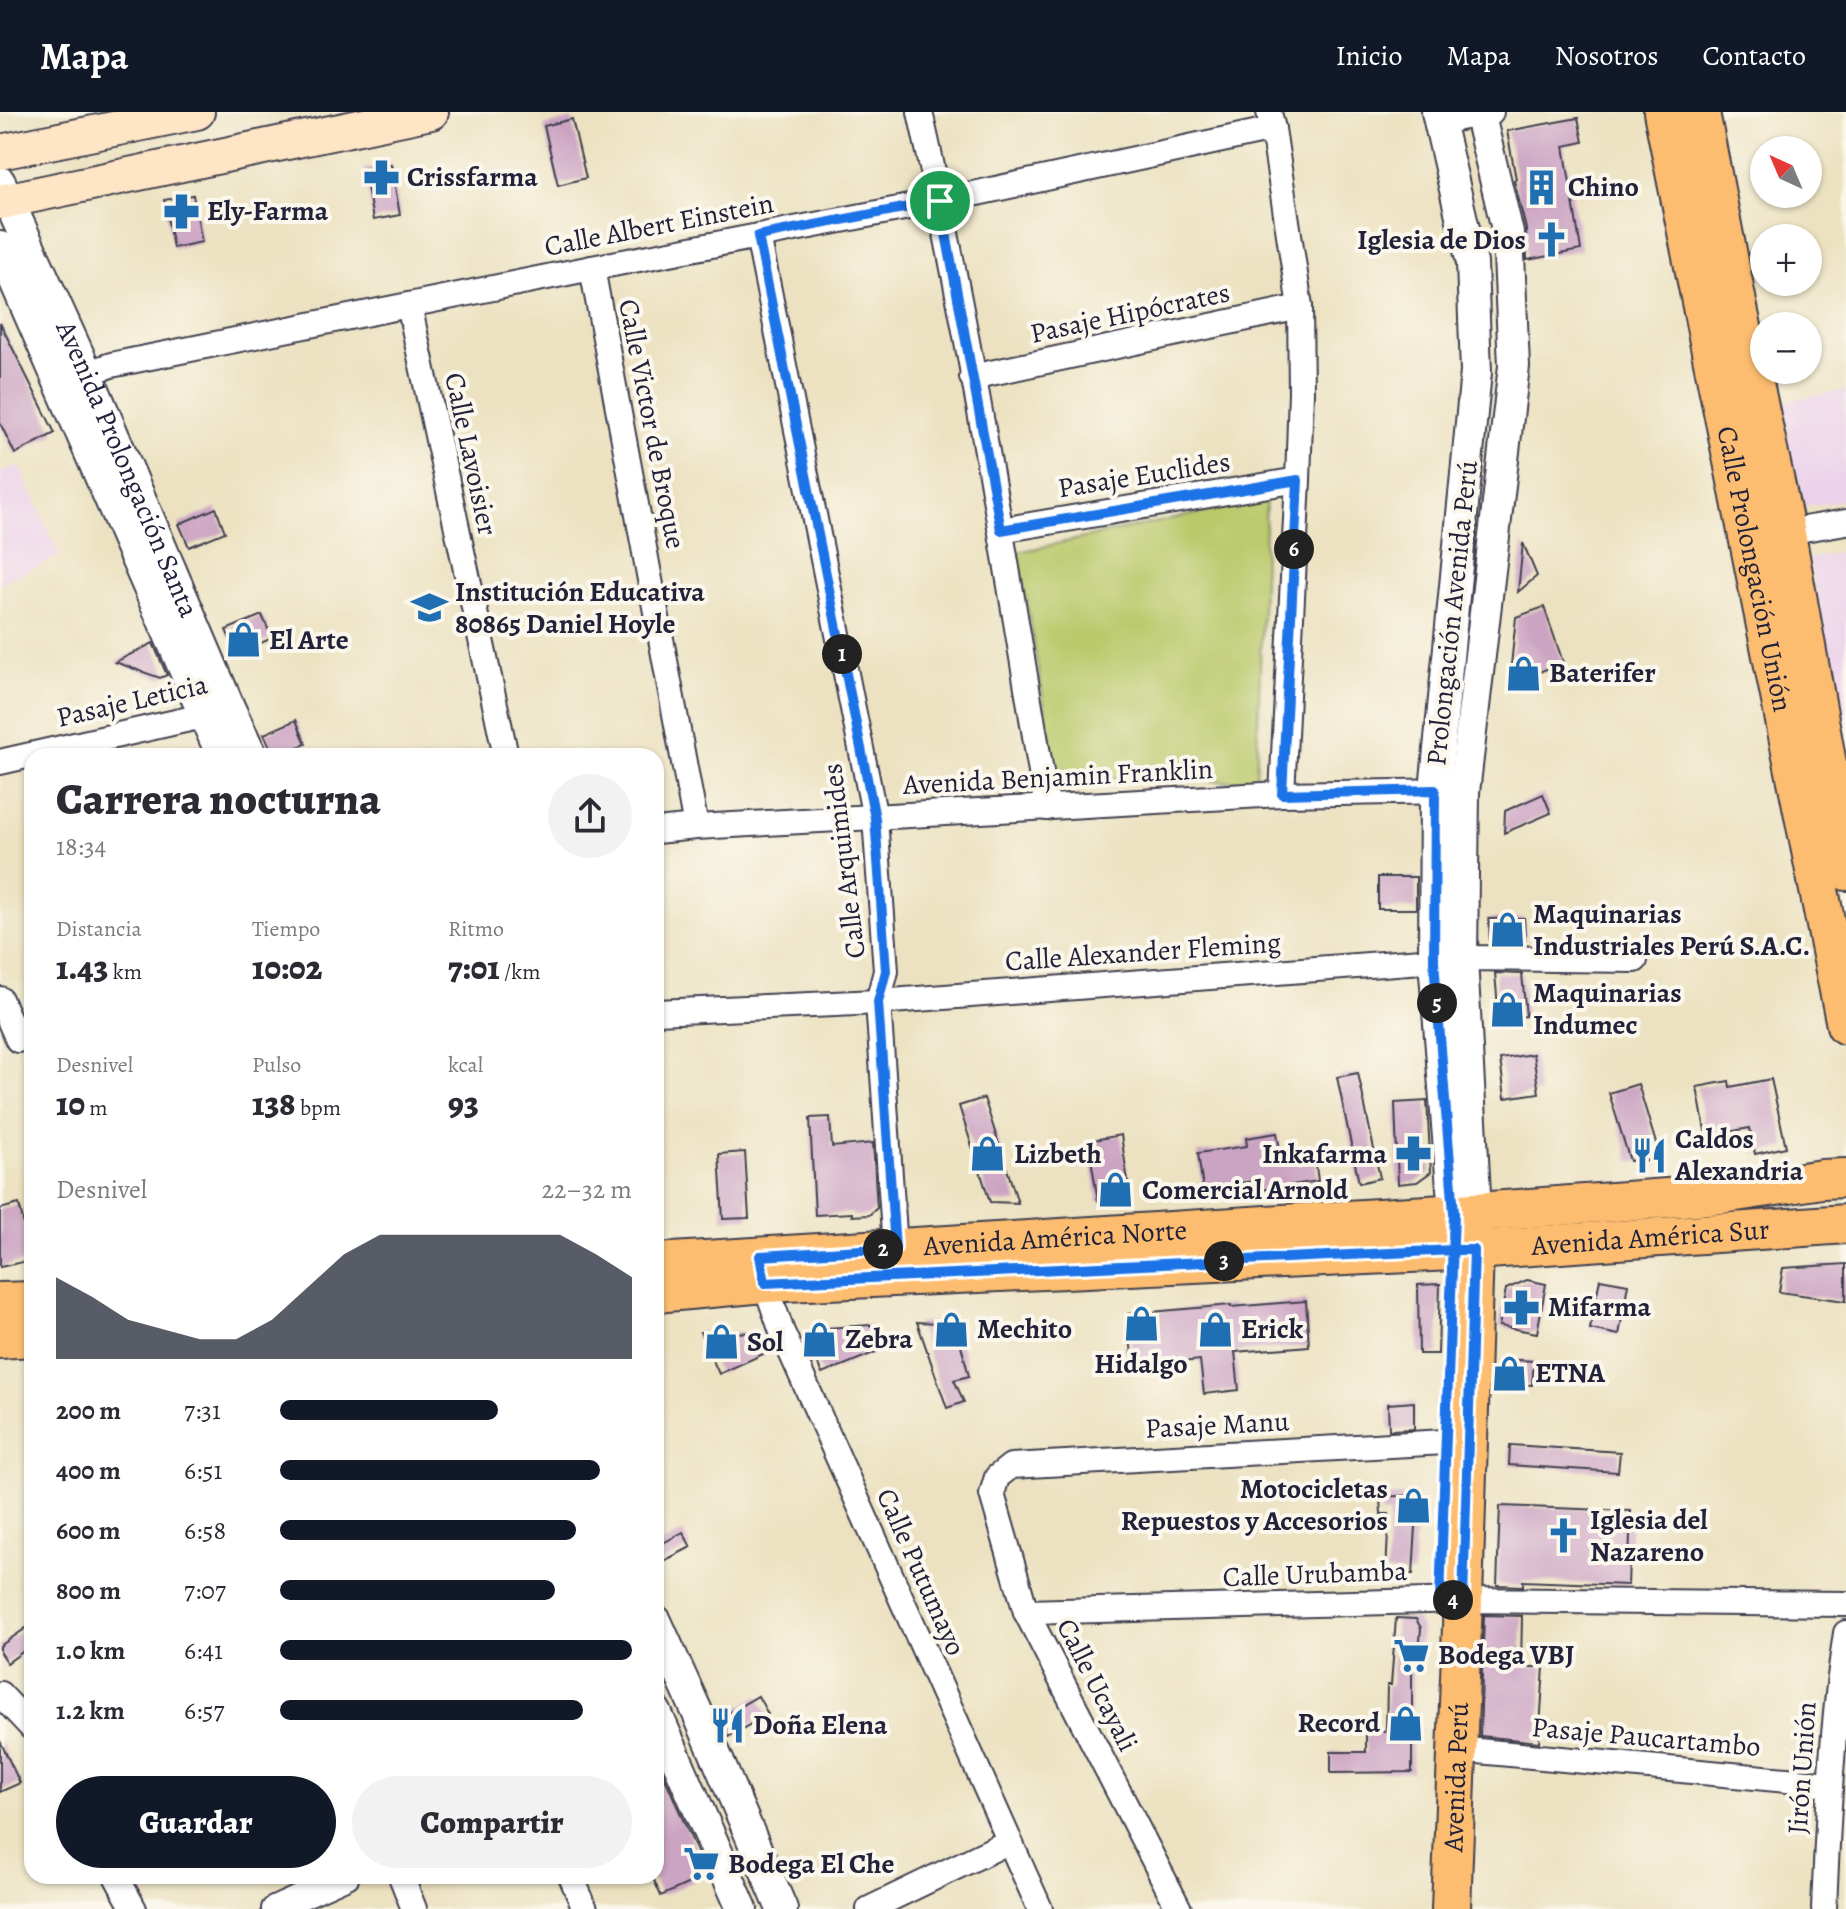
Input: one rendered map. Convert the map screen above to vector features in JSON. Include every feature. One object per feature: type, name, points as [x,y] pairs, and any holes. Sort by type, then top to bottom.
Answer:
[{"type":"main road","points":[[0,152],[197,112]]},
{"type":"main road","points":[[3,195],[431,112]]},
{"type":"main road","name":"Calle Prolongación Unión","points":[[1689,115],[1738,308],[1786,534],[1846,871]]},
{"type":"main road","name":"Calle Prolongación Unión","points":[[1689,115],[1748,536],[1846,1025]]},
{"type":"main road","name":"Avenida América Sur","points":[[1464,1231],[1846,1178]]},
{"type":"main road","name":"Avenida América Sur","points":[[1464,1231],[1846,1224]]},
{"type":"main road","name":"Avenida América Norte","points":[[664,1291],[762,1270],[895,1248],[1464,1231]]},
{"type":"main road","name":"Avenida América Norte","points":[[664,1264],[762,1270],[1464,1231]]},
{"type":"main road","name":"Avenida Perú","points":[[1451,1909],[1457,1749],[1445,1442],[1464,1231]]},
{"type":"main road","name":"Avenida Perú","points":[[1428,1909],[1452,1600],[1464,1231]]},
{"type":"main road","points":[[0,1302],[24,1301]]},
{"type":"main road","points":[[0,1339],[24,1338]]},
{"type":"street","points":[[920,112],[940,201],[1001,530],[1047,808]]},
{"type":"street","points":[[1438,117],[1483,113]]},
{"type":"street","name":"Prolongación Avenida Perú","points":[[1450,791],[1514,366],[1508,233],[1483,113]]},
{"type":"street","name":"Prolongación Avenida Perú","points":[[1438,117],[1472,263],[1476,372],[1450,791],[1448,960],[1464,1231]]},
{"type":"street","points":[[1271,121],[1300,307],[1298,480],[1282,794]]},
{"type":"street","name":"Calle Albert Einstein","points":[[59,384],[111,365],[940,201],[1271,121]]},
{"type":"street","name":"Avenida Prolongación Santa","points":[[3,195],[87,373],[217,713],[221,748]]},
{"type":"street","name":"Calle Arquimides","points":[[758,236],[875,818],[886,971],[878,1002],[895,1248]]},
{"type":"street","name":"Avenida Prolongación Santa","points":[[0,247],[59,384],[217,713],[245,748]]},
{"type":"street","name":"Calle Victor de Broque","points":[[592,268],[696,827]]},
{"type":"street","name":"Calle Lavoisier","points":[[409,305],[504,748]]},
{"type":"street","name":"Pasaje Hipócrates","points":[[972,377],[1300,307]]},
{"type":"street","name":"Pasaje Euclides","points":[[1001,530],[1298,480]]},
{"type":"street","points":[[1748,536],[1786,534],[1846,522]]},
{"type":"street","name":"Pasaje Leticia","points":[[62,748],[217,713]]},
{"type":"street","name":"Pasaje Leticia","points":[[0,762],[24,757]]},
{"type":"street","name":"Avenida Benjamin Franklin","points":[[664,830],[1282,794],[1450,791]]},
{"type":"street","name":"Calle Alexander Fleming","points":[[664,1012],[878,1002],[1448,960],[1635,960]]},
{"type":"street","points":[[0,999],[17,1040]]},
{"type":"street","name":"Calle Putumayo","points":[[762,1270],[782,1332],[1040,1909]]},
{"type":"street","name":"Pasaje Manu","points":[[997,1477],[1011,1466],[1445,1442]]},
{"type":"street","name":"Calle Ucayali","points":[[997,1477],[992,1494],[1026,1612],[1179,1909]]},
{"type":"street","name":"Calle Urubamba","points":[[1026,1612],[1452,1600],[1846,1604]]},
{"type":"street","name":"Jirón Unión","points":[[1824,1909],[1829,1784],[1846,1633]]},
{"type":"street","points":[[664,1639],[782,1909]]},
{"type":"street","points":[[0,1694],[24,1720]]},
{"type":"street","points":[[664,1725],[699,1716]]},
{"type":"street","points":[[664,1737],[742,1909]]},
{"type":"street","name":"Pasaje Paucartambo","points":[[1457,1749],[1829,1784]]},
{"type":"street","points":[[869,1909],[1008,1842]]},
{"type":"street","points":[[120,1884],[134,1909]]},
{"type":"street","points":[[274,1909],[329,1884]]},
{"type":"street","points":[[404,1884],[414,1909]]},
{"type":"street","points":[[574,1884],[585,1909]]},
{"type":"shaded area","points":[[1846,390],[1846,500],[1801,507],[1777,403]]},
{"type":"shaded area","points":[[19,465],[60,556],[0,583],[0,473]]},
{"type":"shaded area","points":[[1846,551],[1846,745],[1809,559]]},
{"type":"green space","points":[[1266,499],[1256,782],[1057,778],[1018,552]]},
{"type":"building","points":[[1578,118],[1583,142],[1564,146],[1581,250],[1527,260],[1526,229],[1514,180],[1507,131]]},
{"type":"building","points":[[572,119],[586,178],[558,185],[544,126]]},
{"type":"building","points":[[391,164],[400,215],[373,220],[364,169]]},
{"type":"building","points":[[193,195],[202,242],[173,248],[164,200]]},
{"type":"building","points":[[0,323],[55,433],[15,454],[0,423]]},
{"type":"building","points":[[216,508],[225,532],[189,547],[179,524]]},
{"type":"building","points":[[1523,543],[1537,576],[1518,592]]},
{"type":"building","points":[[1544,607],[1563,662],[1509,685],[1516,617]]},
{"type":"building","points":[[262,615],[272,638],[237,654],[226,630]]},
{"type":"building","points":[[153,643],[167,675],[160,678],[115,662]]},
{"type":"building","points":[[296,720],[306,744],[295,748],[270,748],[264,734]]},
{"type":"building","points":[[1543,794],[1551,813],[1504,833],[1505,811]]},
{"type":"building","points":[[1378,877],[1416,877],[1416,909],[1378,909]]},
{"type":"building","name":"Maquinarias Industriales Perú S.A.C.","points":[[1524,918],[1525,940],[1519,940],[1519,944],[1490,942],[1489,919]]},
{"type":"building","points":[[1495,973],[1522,974],[1526,1016],[1499,1019]]},
{"type":"building","points":[[1533,1054],[1539,1093],[1505,1098],[1500,1059]]},
{"type":"building","points":[[1358,1073],[1380,1178],[1359,1183],[1337,1077]]},
{"type":"building","points":[[1771,1079],[1786,1147],[1755,1154],[1750,1128],[1706,1136],[1697,1087],[1729,1081],[1730,1087]]},
{"type":"building","points":[[1638,1084],[1661,1160],[1630,1161],[1609,1093]]},
{"type":"building","name":"Lizbeth","points":[[984,1098],[1018,1203],[990,1202],[959,1106]]},
{"type":"building","points":[[1427,1101],[1431,1172],[1417,1182],[1398,1184],[1395,1103]]},
{"type":"building","points":[[830,1117],[832,1147],[873,1143],[877,1208],[869,1215],[815,1215],[810,1118]]},
{"type":"building","points":[[1277,1133],[1281,1155],[1314,1151],[1318,1181],[1255,1191],[1253,1181],[1203,1189],[1198,1153],[1247,1146],[1246,1138]]},
{"type":"building","points":[[1121,1135],[1130,1195],[1098,1201],[1088,1141]]},
{"type":"building","points":[[745,1152],[749,1218],[723,1219],[719,1154]]},
{"type":"building","points":[[19,1204],[24,1226],[24,1262],[0,1267],[0,1209]]},
{"type":"building","points":[[1846,1264],[1846,1301],[1779,1292],[1783,1268]]},
{"type":"building","points":[[1600,1279],[1628,1284],[1619,1335],[1590,1329]]},
{"type":"building","name":"Mifarma","points":[[1527,1280],[1546,1284],[1537,1333],[1499,1326],[1506,1289]]},
{"type":"building","points":[[1440,1284],[1438,1354],[1419,1354],[1418,1285]]},
{"type":"building","points":[[1306,1301],[1309,1346],[1235,1352],[1239,1390],[1204,1394],[1200,1360],[1133,1367],[1128,1314]]},
{"type":"building","points":[[954,1318],[969,1376],[954,1380],[964,1402],[947,1408],[917,1322],[939,1323]]},
{"type":"building","points":[[871,1325],[881,1350],[822,1374],[807,1337],[812,1329]]},
{"type":"building","points":[[700,1332],[761,1333],[770,1351],[719,1374]]},
{"type":"building","points":[[1502,1359],[1534,1361],[1532,1385],[1500,1383]]},
{"type":"building","points":[[1414,1402],[1414,1429],[1389,1430],[1388,1404]]},
{"type":"building","points":[[1510,1445],[1620,1452],[1618,1472],[1509,1465]]},
{"type":"building","points":[[1418,1495],[1413,1574],[1386,1572],[1389,1514],[1381,1514],[1380,1497]]},
{"type":"building","name":"Iglesia del Nazareno","points":[[1500,1506],[1631,1511],[1628,1585],[1523,1581],[1523,1586],[1497,1585]]},
{"type":"building","points":[[683,1532],[691,1547],[664,1561],[664,1543]]},
{"type":"building","points":[[1484,1615],[1522,1616],[1521,1667],[1544,1667],[1539,1742],[1480,1736]]},
{"type":"building","points":[[1396,1618],[1416,1619],[1421,1628],[1418,1667],[1412,1667],[1412,1772],[1331,1773],[1331,1752],[1366,1752],[1366,1731],[1386,1731],[1387,1685],[1391,1685]]},
{"type":"building","points":[[24,1630],[24,1651],[7,1663],[0,1653],[0,1646]]},
{"type":"building","points":[[758,1696],[768,1714],[728,1737],[720,1718]]},
{"type":"building","points":[[0,1741],[20,1783],[0,1792]]},
{"type":"building","points":[[664,1776],[707,1875],[661,1896],[656,1884],[664,1884]]},
{"type":"place","name":"Crissfarma","points":[[381,177]]},
{"type":"place","name":"Chino","points":[[1542,187]]},
{"type":"place","name":"Ely-Farma","points":[[181,211]]},
{"type":"place","name":"Iglesia de Dios","points":[[1552,240]]},
{"type":"place","name":"Institución Educativa 80865 Daniel Hoyle","points":[[429,608]]},
{"type":"place","name":"El Arte","points":[[243,640]]},
{"type":"place","name":"Baterifer","points":[[1523,673]]},
{"type":"place","name":"Maquinarias Industriales Perú S.A.C.","points":[[1507,930]]},
{"type":"place","name":"Maquinarias Indumec","points":[[1507,1009]]},
{"type":"place","name":"Lizbeth","points":[[988,1154]]},
{"type":"place","name":"Inkafarma","points":[[1413,1154]]},
{"type":"place","name":"Caldos Alexandria","points":[[1649,1155]]},
{"type":"place","name":"Comercial Arnold","points":[[1116,1190]]},
{"type":"place","name":"Mifarma","points":[[1522,1307]]},
{"type":"place","name":"Hidalgo","points":[[1141,1324]]},
{"type":"place","name":"Mechito","points":[[951,1329]]},
{"type":"place","name":"Erick","points":[[1215,1329]]},
{"type":"place","name":"Zebra","points":[[819,1339]]},
{"type":"place","name":"Sol","points":[[721,1342]]},
{"type":"place","name":"ETNA","points":[[1509,1373]]},
{"type":"place","name":"Motocicletas Repuestos y Accesorios","points":[[1414,1505]]},
{"type":"place","name":"Iglesia del Nazareno","points":[[1564,1536]]},
{"type":"place","name":"Bodega VBJ","points":[[1412,1655]]},
{"type":"place","name":"Record","points":[[1406,1723]]},
{"type":"place","name":"Doña Elena","points":[[727,1725]]},
{"type":"place","name":"Bodega El Che","points":[[702,1864]]},
{"type":"route","points":[[940,201],[758,236],[875,818],[886,971],[878,1002],[895,1248],[760,1256],[765,1283],[1453,1250],[1474,1250],[1463,1600],[1440,1600],[1445,1442],[1453,1250],[1454,1213],[1434,961],[1435,790],[1282,794],[1298,480],[1001,530],[940,201]]}]
